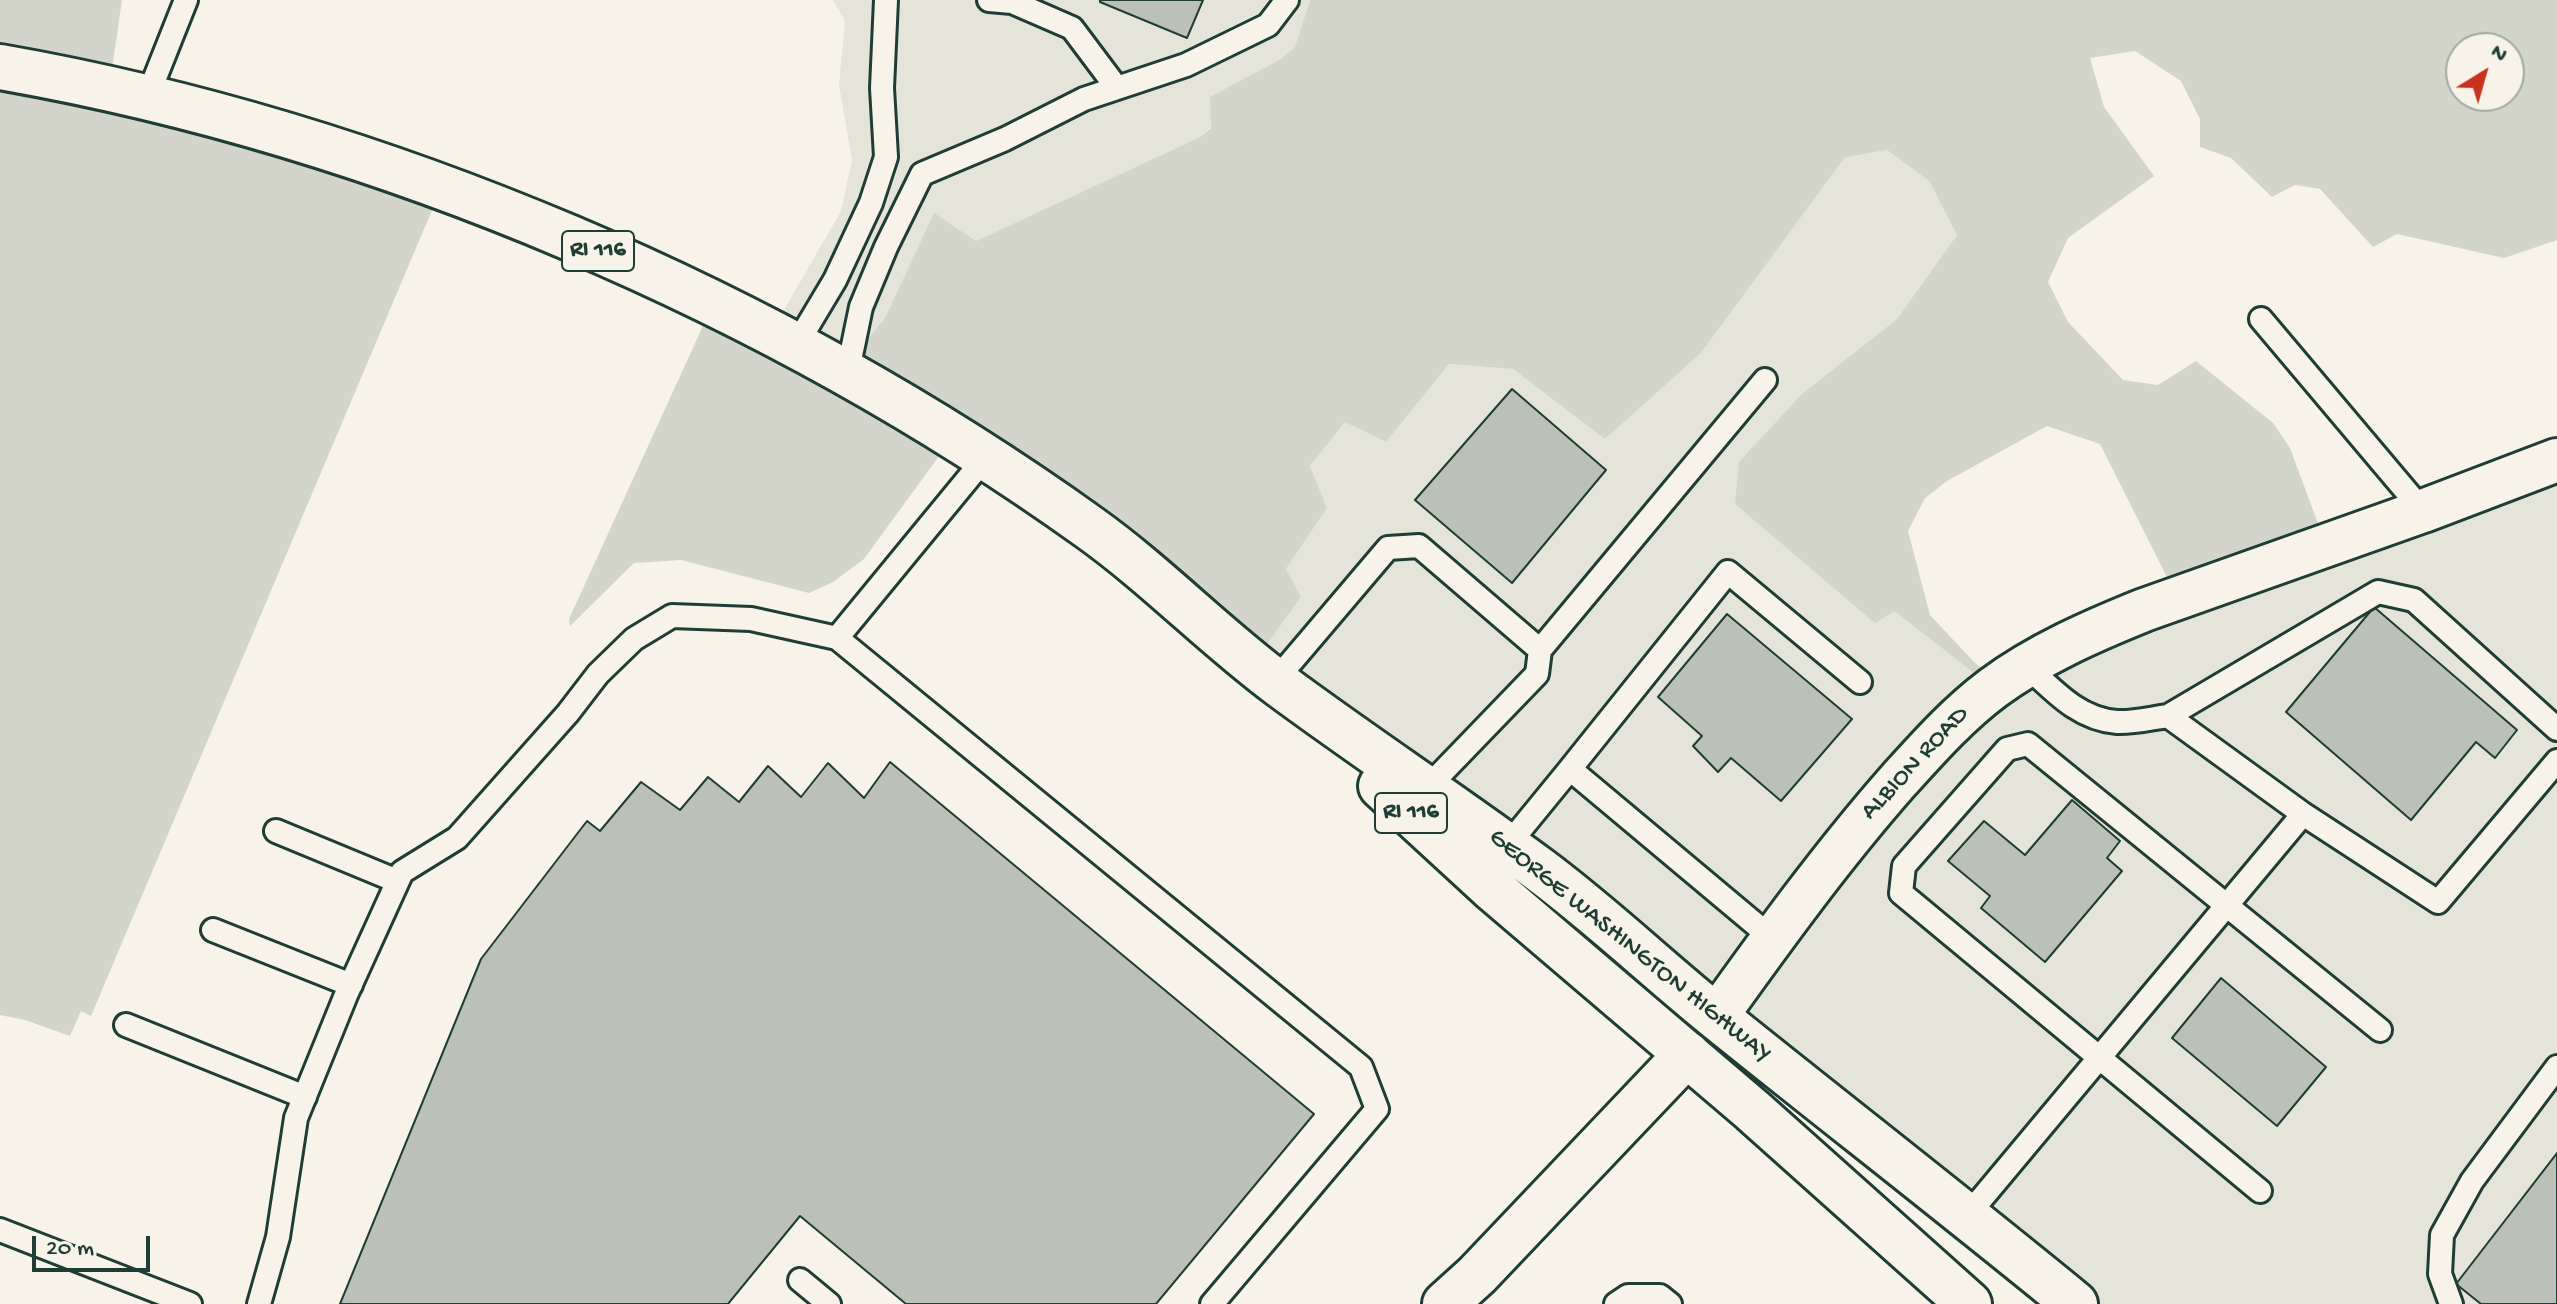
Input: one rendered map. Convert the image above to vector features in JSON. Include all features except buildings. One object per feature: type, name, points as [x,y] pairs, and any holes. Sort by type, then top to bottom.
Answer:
[{"type":"main road","name":"GEORGE WASHINGTON HIGHWAY","points":[[0,67],[147,98],[281,133],[395,170],[598,251],[736,316],[847,375],[985,458],[1140,565],[1275,681],[1545,873],[1716,1017],[2075,1304]]},
{"type":"main road","name":"GEORGE WASHINGTON HIGHWAY","points":[[1140,565],[1494,890],[1687,1054],[1969,1304]]},
{"type":"main road","name":"ALBION ROAD","points":[[1445,1304],[1477,1275],[1687,1054],[1716,1017]]},
{"type":"street","name":"ALBION ROAD","points":[[1716,1017],[1843,844],[1940,735],[1977,701],[2026,665],[2144,610],[2557,460]]},
{"type":"lane","points":[[147,98],[186,0]]},
{"type":"lane","points":[[795,347],[835,280],[871,203],[886,157],[882,88],[891,0]]},
{"type":"lane","points":[[989,0],[1012,2],[1072,28],[1117,88]]},
{"type":"lane","points":[[847,375],[861,307],[922,174],[1005,139],[1084,99],[1186,65],[1268,25],[1287,0]]},
{"type":"lane","points":[[2261,319],[2423,511]]},
{"type":"lane","points":[[1426,789],[1537,674],[1540,650],[1765,380]]},
{"type":"lane","points":[[837,638],[985,458]]},
{"type":"lane","points":[[1275,681],[1388,548],[1419,546],[1540,650]]},
{"type":"lane","points":[[1507,846],[1728,572],[1860,682]]},
{"type":"lane","points":[[2026,665],[2069,704],[2091,716],[2118,722],[2168,716],[2378,592],[2414,600],[2557,729]]},
{"type":"lane","points":[[259,1304],[278,1237],[296,1118],[402,872],[457,838],[568,713],[598,674],[634,639],[672,616],[751,619],[837,638],[1361,1067],[1377,1109],[1212,1304]]},
{"type":"lane","points":[[2168,716],[2303,814],[2438,902],[2557,761]]},
{"type":"lane","points":[[2260,1191],[1901,893],[1904,866],[2007,749],[2028,744],[2380,1030]]},
{"type":"lane","points":[[1570,769],[1773,939]]},
{"type":"lane","points":[[1967,1216],[2303,814]]},
{"type":"lane","points":[[276,831],[397,881]]},
{"type":"lane","points":[[213,930],[351,985]]},
{"type":"lane","points":[[126,1025],[305,1097]]},
{"type":"lane","points":[[2451,1304],[2440,1274],[2442,1235],[2472,1181],[2557,1067]]},
{"type":"lane","points":[[0,1230],[190,1304]]},
{"type":"lane","points":[[800,1280],[829,1304]]},
{"type":"lane","points":[[1616,1304],[1628,1296],[1660,1296],[1670,1304]]},
{"type":"shaded area","points":[[0,0],[122,0],[111,76],[441,189],[91,1016],[81,1011],[70,1036],[0,1015]]},
{"type":"shaded area","points":[[833,0],[1310,0],[1295,47],[1200,137],[976,241],[934,214],[885,318],[838,373],[773,329],[841,211],[852,160],[839,85],[845,21]]},
{"type":"shaded area","points":[[1310,0],[2557,0],[2557,240],[2504,258],[2397,234],[2373,247],[2320,189],[2295,185],[2272,197],[2231,158],[2200,147],[2200,119],[2181,81],[2135,51],[2090,58],[2104,107],[2154,176],[2068,238],[2048,282],[2068,322],[2123,380],[2158,385],[2196,361],[2273,423],[2290,448],[2326,545],[2173,589],[2100,444],[2047,426],[1947,481],[1925,498],[1908,531],[1930,615],[1998,683],[1988,684],[1894,611],[1875,623],[1735,504],[1739,462],[1803,393],[1897,319],[1957,235],[1929,181],[1887,150],[1845,157],[1701,353],[1605,439],[1513,369],[1449,364],[1386,442],[1345,422],[1310,466],[1327,508],[1286,569],[1301,597],[1256,660],[950,441],[864,559],[833,582],[809,593],[681,560],[634,563],[570,626],[569,619],[713,304],[839,373],[885,318],[934,213],[976,241],[1200,137],[1211,128],[1210,97],[1281,59],[1295,47]]},
{"type":"shaded area","points":[[1887,150],[1929,181],[1957,235],[1897,319],[1803,393],[1894,611],[1988,684],[2557,462],[2557,1304],[2051,1304],[1256,660],[1301,597],[1286,569],[1327,508],[1310,466],[1345,421],[1386,442],[1449,364],[1513,369],[1605,438],[1701,353],[1845,156]]}]
